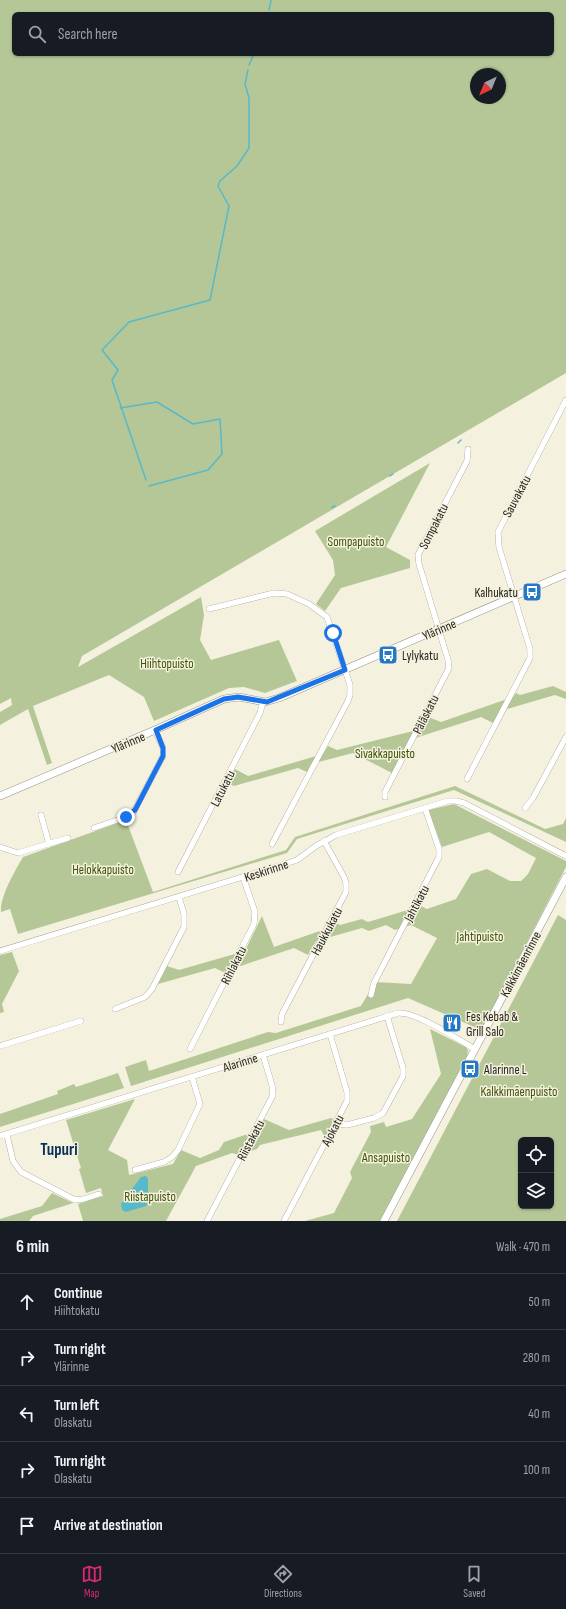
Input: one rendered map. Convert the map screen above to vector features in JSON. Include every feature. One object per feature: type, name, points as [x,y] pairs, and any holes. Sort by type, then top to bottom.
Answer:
[{"type":"street","name":"Sauvakatu","points":[[515,597],[499,547],[498,532],[566,400]]},
{"type":"street","name":"Sompakatu","points":[[439,629],[419,564],[418,555],[467,461],[468,449]]},
{"type":"street","name":"Ylärinne","points":[[0,796],[156,730],[224,699],[238,697],[263,702],[279,698],[566,574]]},
{"type":"street","points":[[208,609],[274,593],[293,597],[311,606],[327,617],[350,686],[350,698],[272,844]]},
{"type":"street","points":[[467,779],[530,658],[530,649],[515,597]]},
{"type":"street","name":"Päläskatu","points":[[385,797],[385,792],[449,668],[439,629]]},
{"type":"street","name":"Latukatu","points":[[178,872],[260,713],[263,702]]},
{"type":"street","points":[[94,828],[126,817],[135,810],[163,756],[163,748],[156,730]]},
{"type":"street","points":[[525,808],[534,798],[566,737]]},
{"type":"street","name":"Keskirinne","points":[[0,951],[293,862],[324,841],[345,832],[448,801],[460,802],[566,856]]},
{"type":"street","name":"Jahtikatu","points":[[371,995],[374,983],[439,857],[439,849],[425,808]]},
{"type":"street","points":[[41,815],[49,844]]},
{"type":"street","points":[[0,847],[18,853],[68,838]]},
{"type":"street","name":"Haukkukatu","points":[[281,1022],[282,1014],[346,892],[344,877],[324,841]]},
{"type":"street","name":"Rihlakatu","points":[[190,1049],[254,924],[255,912],[243,877]]},
{"type":"street","name":"Kalkkimäenrinne","points":[[384,1221],[566,877]]},
{"type":"street","points":[[115,1008],[145,997],[152,989],[184,927],[184,914],[179,897]]},
{"type":"street","name":"Alarinne","points":[[0,1136],[398,1013],[410,1014],[475,1049]]},
{"type":"street","points":[[335,1124],[347,1125],[379,1116],[384,1111],[403,1076],[403,1068],[387,1016]]},
{"type":"street","points":[[0,1046],[81,1021]]},
{"type":"street","name":"Ajokatu","points":[[284,1221],[348,1096],[330,1034]]},
{"type":"street","name":"Riistakatu","points":[[207,1221],[273,1095],[272,1085],[263,1055]]},
{"type":"street","points":[[135,1170],[168,1160],[178,1150],[199,1108],[199,1100],[192,1077]]},
{"type":"street","points":[[6,1135],[15,1166],[25,1175],[75,1200],[84,1199],[99,1194]]},
{"type":"green space","name":"Hiihtopuisto","points":[[0,0],[566,0],[566,373],[82,656],[78,667],[201,597],[204,615],[200,640],[211,660],[279,640],[297,681],[265,693],[244,687],[229,688],[154,721],[144,697],[109,675],[33,706],[52,763],[47,765],[28,709],[0,725],[0,712],[12,705],[11,698],[0,704]]},
{"type":"green space","name":"Sompapuisto","points":[[430,463],[386,547],[410,560],[410,568],[341,588],[325,611],[316,604],[335,575],[333,560],[315,531]]},
{"type":"green space","name":"Sivakkapuisto","points":[[553,686],[566,692],[566,699],[555,695],[500,711],[493,723],[481,717],[409,740],[392,773],[353,753],[311,764],[307,772],[298,768],[234,786],[227,783],[235,769],[248,776],[323,754],[328,746],[337,750],[421,729],[428,717],[441,722],[513,697],[516,693],[520,695]]},
{"type":"green space","name":"Helokkapuisto","points":[[455,786],[545,829],[563,824],[566,818],[566,842],[454,790],[297,839],[287,853],[18,934],[10,909],[1,912],[5,891],[23,857],[126,820],[153,892],[286,850],[295,837]]},
{"type":"green space","name":"Jahtipuisto","points":[[454,804],[566,861],[566,867],[481,1030],[408,998],[131,1086],[125,1067],[146,1060],[149,1071],[268,1032],[276,1033],[361,1006],[375,982],[411,984],[437,938],[411,925],[395,930],[386,925],[369,931],[362,928],[316,941],[308,955],[294,948],[223,972],[215,968],[158,984],[167,966],[179,970],[245,951],[262,916],[274,947],[331,927],[334,922],[340,925],[362,919],[368,922],[421,906],[427,909],[456,899],[471,874],[487,869],[510,881],[521,881],[528,874],[536,858],[489,832],[442,847],[428,810]]},
{"type":"green space","name":"Kalkkimäenpuisto","points":[[558,915],[566,920],[566,1221],[397,1221]]},
{"type":"green space","points":[[12,952],[19,971],[2,1004],[4,1012],[0,1013],[0,955]]},
{"type":"green space","name":"Ansapuisto","points":[[430,1029],[466,1047],[468,1050],[467,1056],[380,1221],[305,1221],[334,1213],[352,1178],[350,1172],[371,1132],[370,1126],[384,1122],[386,1127],[412,1119],[441,1074]]},
{"type":"green space","points":[[118,1073],[124,1088],[0,1127],[0,1114],[58,1094],[57,1091],[74,1084],[76,1087]]},
{"type":"green space","name":"Riistapuisto","points":[[135,1099],[108,1150],[127,1160],[129,1175],[173,1164],[181,1150],[200,1158],[219,1150],[224,1142],[257,1131],[264,1119],[289,1130],[331,1118],[334,1119],[325,1137],[321,1130],[260,1145],[257,1149],[239,1155],[232,1153],[196,1166],[166,1221],[83,1221],[78,1204],[103,1196],[101,1188],[86,1193],[79,1169],[81,1168],[66,1120]]},
{"type":"green space","points":[[52,1193],[73,1203],[33,1216],[29,1221],[0,1221],[0,1219],[42,1206]]},
{"type":"water","points":[[146,1176],[148,1179],[148,1202],[146,1206],[126,1212],[122,1210],[121,1204],[141,1177]]},
{"type":"waterway","points":[[269,10],[271,0]]},
{"type":"waterway","points":[[249,65],[253,56]]},
{"type":"waterway","points":[[146,480],[112,380],[118,370],[102,350],[129,322],[210,300],[229,206],[218,186],[220,181],[237,166],[249,148],[249,98],[245,84],[248,70]]},
{"type":"waterway","points":[[120,408],[157,402],[193,424],[220,419],[222,454],[208,470],[149,486]]},
{"type":"waterway","points":[[458,443],[461,440]]},
{"type":"place","name":"Kalhukatu","points":[[532,592]]},
{"type":"place","name":"Lylykatu","points":[[388,655]]},
{"type":"place","name":"Fes Kebab & Grill Salo","points":[[452,1023]]},
{"type":"place","name":"Alarinne L","points":[[470,1069]]},
{"type":"district","name":"Tupuri","points":[[59,1149]]},
{"type":"route","points":[[126,817],[130,816],[135,810],[163,756],[163,748],[156,730],[224,699],[238,697],[267,702],[345,670],[333,633]]}]
